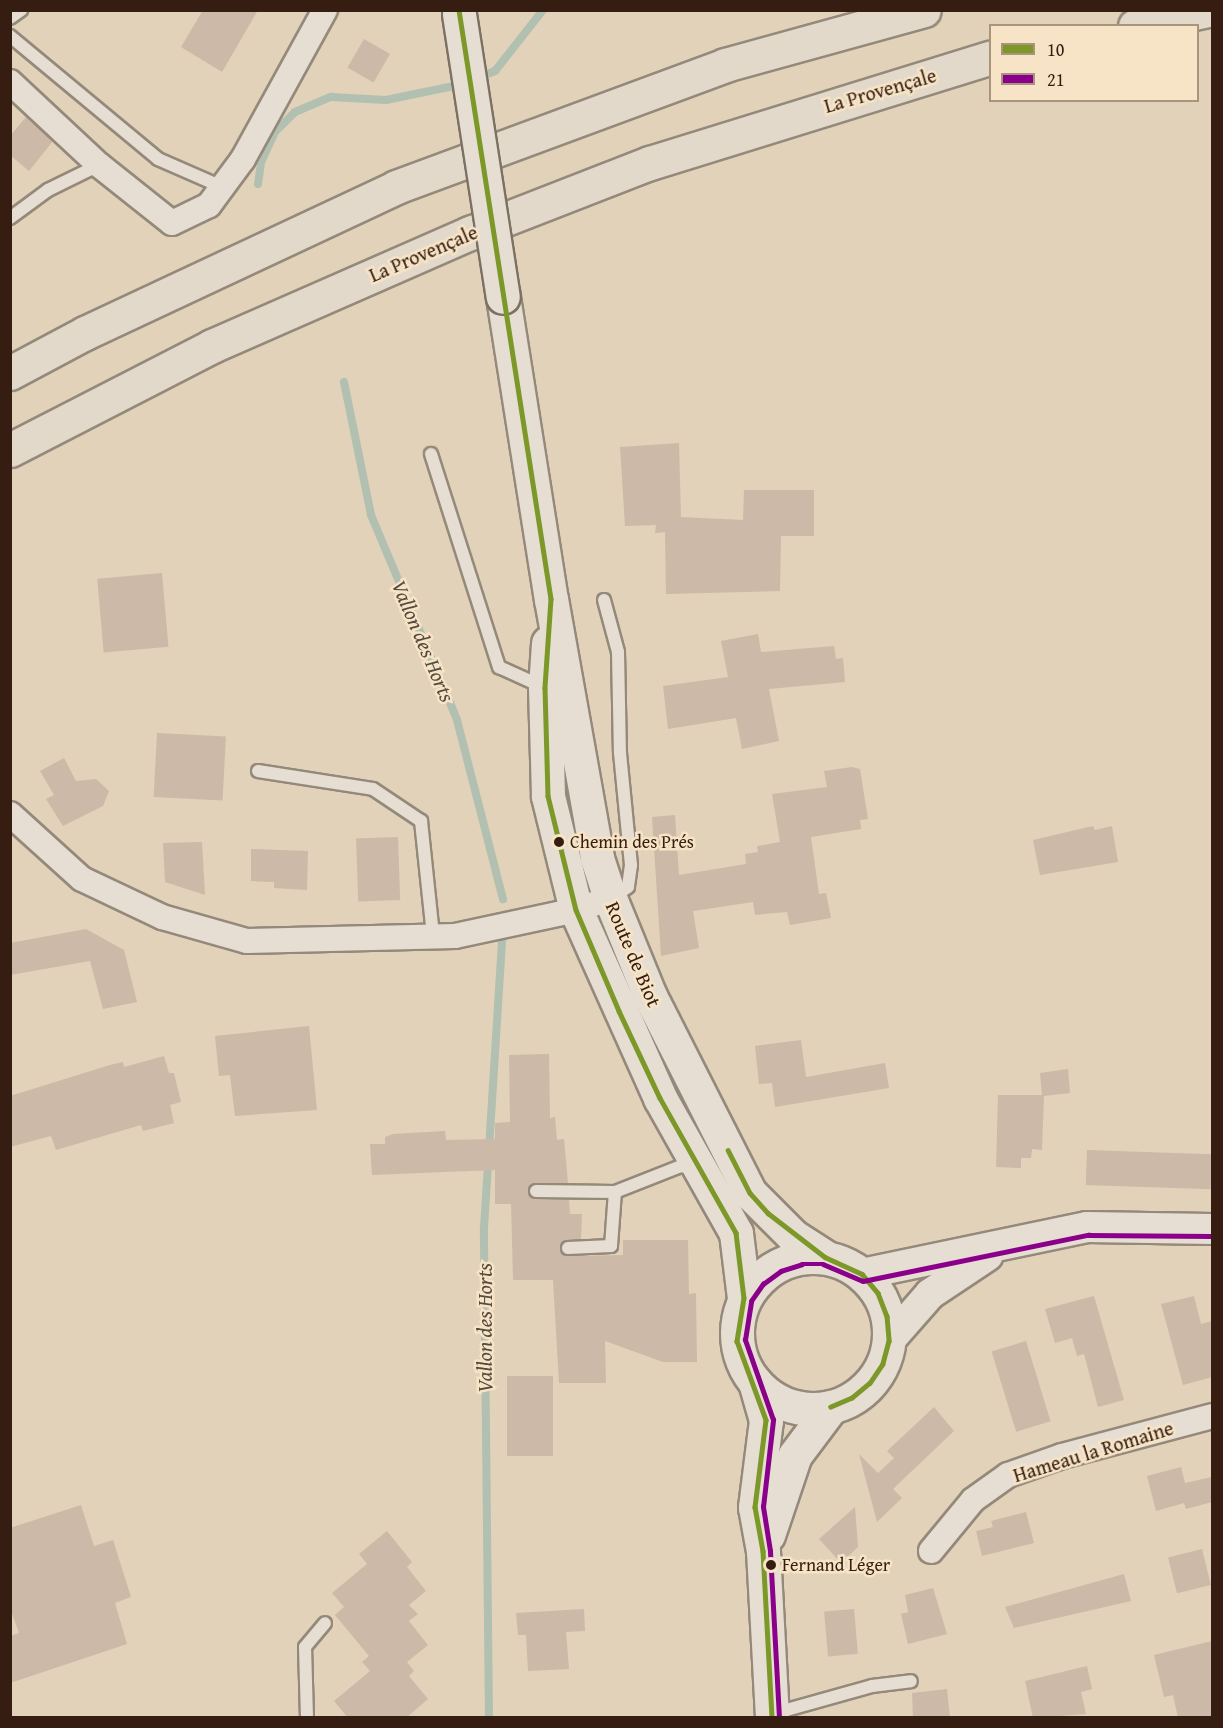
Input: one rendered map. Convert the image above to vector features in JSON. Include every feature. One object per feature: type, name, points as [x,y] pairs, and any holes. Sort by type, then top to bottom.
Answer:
[{"type":"highway","points":[[10,373],[96,328],[396,188],[725,65],[924,10]]},
{"type":"highway","points":[[1144,24],[1208,10]]},
{"type":"highway","name":"La Provençale","points":[[10,450],[212,345],[470,233],[650,163],[830,104],[989,58]]},
{"type":"main road","name":"Route de Biot","points":[[459,12],[551,599],[597,858],[610,898],[725,1181],[736,1233],[744,1298]]},
{"type":"main road","name":"Route de Biot","points":[[551,599],[545,688],[548,796],[576,910],[660,1098],[725,1181],[793,1236],[825,1257]]},
{"type":"main road","points":[[754,1382],[789,1405],[831,1407],[852,1398],[870,1383],[883,1364],[889,1341],[887,1316],[878,1293],[862,1274],[825,1257],[801,1257],[778,1264],[758,1279],[744,1298],[738,1319],[737,1341],[743,1363],[754,1382],[766,1420],[754,1507],[788,1714]]},
{"type":"main road","points":[[763,1551],[795,1455],[831,1407]]},
{"type":"street","points":[[10,82],[99,165],[172,223],[210,206],[243,159],[325,10]]},
{"type":"street","points":[[10,814],[82,879],[162,917],[247,941],[455,936],[576,910],[610,898]]},
{"type":"street","points":[[862,1274],[1087,1227],[1212,1228]]},
{"type":"street","points":[[889,1341],[930,1294],[1001,1246]]},
{"type":"street","name":"Hameau la Romaine","points":[[931,1551],[973,1500],[1008,1475],[1062,1456],[1212,1416]]},
{"type":"lane","points":[[10,18],[21,10]]},
{"type":"lane","points":[[10,36],[158,159],[222,187]]},
{"type":"lane","points":[[10,218],[48,190],[99,165]]},
{"type":"lane","points":[[431,454],[499,667],[545,688],[576,790],[590,816]]},
{"type":"lane","points":[[604,600],[618,652],[620,753],[631,866],[628,887],[610,898]]},
{"type":"lane","points":[[258,771],[372,789],[421,821],[433,936]]},
{"type":"lane","points":[[536,1191],[615,1192],[681,1167],[725,1181]]},
{"type":"lane","points":[[568,1248],[611,1246],[615,1192]]},
{"type":"lane","points":[[307,1718],[305,1647],[325,1623]]},
{"type":"lane","points":[[788,1714],[872,1686],[911,1681]]},
{"type":"building","points":[[203,10],[258,10],[222,72],[181,47]]},
{"type":"building","points":[[364,39],[390,54],[373,83],[348,68]]},
{"type":"building","points":[[26,117],[53,141],[29,171],[10,155],[10,136]]},
{"type":"building","points":[[679,443],[681,517],[743,520],[744,490],[814,490],[814,536],[781,536],[780,591],[666,594],[665,532],[655,533],[656,525],[625,526],[620,447]]},
{"type":"building","points":[[162,573],[168,647],[104,652],[97,579]]},
{"type":"building","points":[[758,634],[761,652],[834,646],[836,659],[843,658],[845,682],[769,689],[779,741],[742,749],[736,718],[668,729],[663,686],[728,677],[721,641]]},
{"type":"building","points":[[157,733],[226,737],[223,801],[154,797]]},
{"type":"building","points":[[64,758],[76,781],[96,779],[109,791],[103,806],[63,826],[46,799],[54,795],[40,771]]},
{"type":"building","points":[[852,767],[860,769],[868,819],[860,820],[861,829],[811,837],[819,894],[826,893],[831,918],[790,925],[787,912],[755,915],[753,902],[693,911],[699,948],[661,956],[652,817],[675,815],[679,875],[746,864],[745,854],[758,852],[757,846],[780,842],[772,794],[827,787],[824,771]]},
{"type":"building","points":[[1093,826],[1095,830],[1112,826],[1118,862],[1040,875],[1033,840]]},
{"type":"building","points":[[398,837],[400,900],[358,901],[356,838]]},
{"type":"building","points":[[202,842],[205,895],[165,882],[163,843]]},
{"type":"building","points":[[251,849],[308,851],[307,890],[274,888],[274,882],[251,881]]},
{"type":"building","points":[[86,929],[124,950],[137,1002],[103,1009],[90,961],[10,975],[10,943]]},
{"type":"building","points":[[309,1026],[317,1110],[235,1116],[230,1075],[219,1076],[215,1036]]},
{"type":"building","points":[[801,1040],[806,1077],[885,1063],[889,1088],[775,1107],[772,1083],[759,1084],[755,1046]]},
{"type":"building","points":[[549,1054],[550,1118],[555,1117],[557,1140],[564,1139],[568,1183],[533,1184],[529,1194],[536,1199],[569,1200],[570,1214],[582,1214],[581,1239],[563,1241],[560,1249],[565,1256],[623,1255],[623,1240],[688,1240],[689,1294],[696,1293],[697,1362],[663,1362],[605,1341],[606,1383],[559,1383],[553,1280],[513,1280],[511,1204],[495,1204],[495,1170],[372,1175],[370,1144],[385,1144],[385,1137],[393,1134],[445,1131],[446,1140],[495,1139],[495,1123],[510,1122],[509,1055]]},
{"type":"building","points":[[164,1056],[169,1073],[174,1073],[181,1102],[170,1105],[174,1123],[143,1131],[141,1125],[56,1150],[51,1136],[10,1147],[10,1096],[110,1065],[123,1062],[124,1067]]},
{"type":"building","points":[[1068,1069],[1070,1093],[1044,1096],[1042,1150],[1032,1149],[1031,1158],[1021,1158],[1021,1168],[996,1167],[998,1095],[1042,1095],[1040,1073]]},
{"type":"building","points":[[1087,1150],[1212,1154],[1211,1189],[1086,1185]]},
{"type":"building","points":[[1094,1296],[1124,1400],[1098,1407],[1084,1354],[1077,1356],[1072,1338],[1055,1343],[1045,1309]]},
{"type":"building","points":[[1194,1296],[1201,1324],[1212,1321],[1212,1377],[1183,1385],[1161,1304]]},
{"type":"building","points":[[1026,1341],[1051,1421],[1016,1432],[992,1352]]},
{"type":"building","points":[[507,1376],[553,1376],[553,1456],[507,1456]]},
{"type":"building","points":[[934,1407],[954,1431],[893,1489],[902,1498],[877,1522],[859,1454],[878,1473],[894,1458],[887,1451]]},
{"type":"building","points":[[1181,1467],[1185,1483],[1212,1477],[1212,1502],[1186,1509],[1184,1503],[1156,1511],[1147,1476]]},
{"type":"building","points":[[81,1505],[94,1546],[113,1540],[131,1597],[115,1603],[127,1644],[10,1683],[10,1636],[19,1633],[10,1608],[10,1528]]},
{"type":"building","points":[[855,1507],[858,1547],[841,1563],[819,1539]]},
{"type":"building","points":[[1026,1512],[1034,1543],[982,1556],[976,1531],[993,1527],[991,1521]]},
{"type":"building","points":[[387,1531],[412,1562],[407,1567],[426,1591],[409,1605],[418,1614],[409,1621],[428,1645],[407,1662],[414,1671],[409,1676],[428,1699],[406,1718],[348,1718],[334,1701],[370,1671],[362,1662],[369,1656],[335,1615],[344,1607],[332,1593],[367,1564],[359,1554]]},
{"type":"building","points":[[1202,1549],[1211,1585],[1177,1593],[1168,1557]]},
{"type":"building","points":[[1124,1574],[1131,1601],[1014,1628],[1005,1607]]},
{"type":"building","points":[[933,1588],[947,1634],[908,1644],[901,1614],[908,1612],[905,1595]]},
{"type":"building","points":[[584,1609],[585,1631],[566,1632],[569,1669],[528,1671],[526,1635],[518,1635],[516,1613]]},
{"type":"building","points":[[854,1609],[858,1654],[828,1656],[824,1612]]},
{"type":"building","points":[[1212,1641],[1212,1718],[1178,1718],[1173,1695],[1164,1697],[1154,1655]]},
{"type":"building","points":[[1087,1666],[1092,1689],[1081,1692],[1086,1714],[1033,1718],[1025,1681]]},
{"type":"building","points":[[947,1689],[950,1718],[913,1718],[912,1693]]},
{"type":"waterway","name":"Vallon des Horts","points":[[475,79],[495,71],[543,10]]},
{"type":"waterway","name":"Vallon des Horts","points":[[258,184],[261,162],[275,132],[295,112],[331,97],[386,100],[463,84]]},
{"type":"waterway","name":"Vallon des Horts","points":[[344,382],[371,515],[457,720],[503,899]]},
{"type":"waterway","name":"Vallon des Horts","points":[[489,1718],[484,1228],[502,939]]},
{"type":"transit line","name":"10","points":[[459,10],[551,599],[545,688],[548,796],[576,910],[619,1011],[660,1098],[736,1233],[744,1298],[737,1341],[766,1420],[755,1507],[763,1551],[772,1718]]},
{"type":"transit line","name":"10","points":[[728,1150],[750,1193],[768,1213],[825,1257],[862,1274],[878,1293],[887,1316],[889,1341],[883,1364],[870,1383],[852,1398],[831,1407]]},
{"type":"transit line","name":"21","points":[[779,1718],[770,1551],[763,1507],[773,1420],[745,1340],[751,1301],[763,1284],[781,1271],[802,1264],[823,1264],[863,1281],[1088,1235],[1212,1236]]},
{"type":"place","name":"Chemin des Prés","points":[[559,842]]},
{"type":"place","name":"Fernand Léger","points":[[771,1565]]}]
